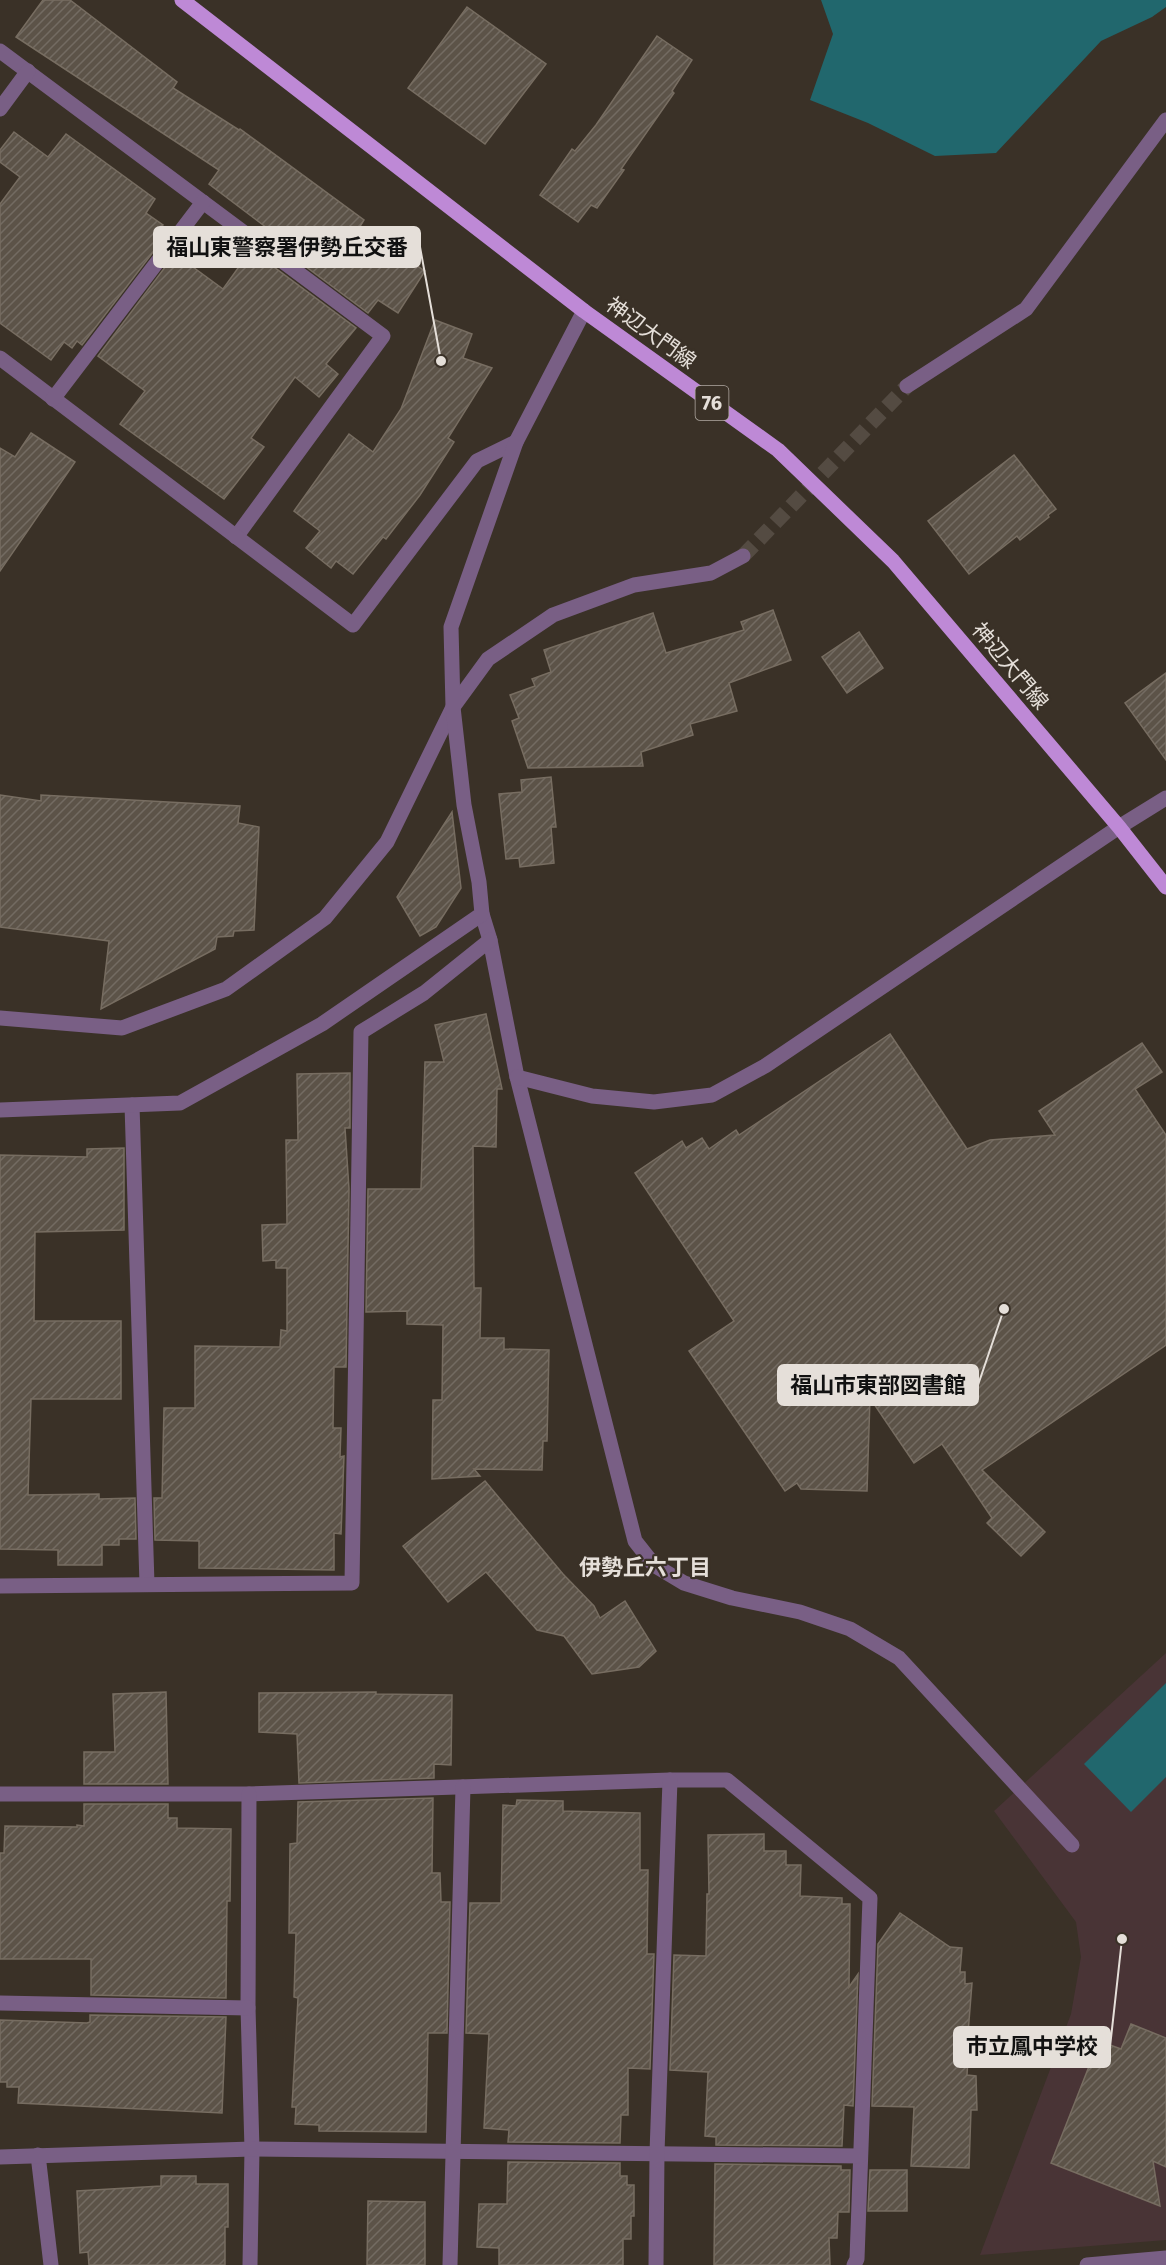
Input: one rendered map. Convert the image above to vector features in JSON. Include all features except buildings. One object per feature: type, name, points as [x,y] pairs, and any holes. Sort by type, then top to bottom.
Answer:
[{"type":"main road","name":"神辺大門線","points":[[182,0],[584,310],[778,450],[894,561],[1119,827],[1166,887]]},
{"type":"street","points":[[0,51],[383,336],[236,537]]},
{"type":"street","points":[[0,109],[28,72]]},
{"type":"street","points":[[907,386],[1026,309],[1166,120]]},
{"type":"street","points":[[53,399],[203,202]]},
{"type":"street","points":[[584,310],[516,442],[452,627],[453,707],[464,805],[479,882],[482,914],[490,940],[517,1077],[636,1541],[654,1565],[684,1583],[732,1598],[800,1612],[850,1629],[899,1659],[1072,1845]]},
{"type":"street","points":[[1,361],[353,625],[477,461],[516,442]]},
{"type":"street","points":[[0,1018],[122,1028],[226,989],[325,918],[387,842],[453,707],[488,659],[553,615],[634,585],[711,573],[742,556]]},
{"type":"street","points":[[517,1077],[592,1096],[654,1102],[712,1095],[765,1066],[1119,827],[1166,798]]},
{"type":"street","points":[[0,1110],[180,1103],[322,1024],[482,914]]},
{"type":"street","points":[[0,1586],[352,1583],[361,1032],[424,993],[490,940]]},
{"type":"street","points":[[132,1105],[147,1584]]},
{"type":"street","points":[[656,2265],[657,2153],[670,1780]]},
{"type":"street","points":[[0,1794],[249,1794],[727,1780],[870,1898],[857,2259],[854,2265]]},
{"type":"street","points":[[450,2265],[463,1787]]},
{"type":"street","points":[[249,1794],[248,2008],[252,2149],[250,2265]]},
{"type":"street","points":[[0,2003],[248,2008]]},
{"type":"street","points":[[0,2157],[252,2149],[860,2156]]},
{"type":"street","points":[[38,2155],[51,2265]]},
{"type":"street","points":[[1087,2265],[1166,2258]]},
{"type":"shaded area","points":[[1166,1653],[1166,2240],[980,2255],[1071,2014],[1081,1957],[1076,1922],[994,1811]]},
{"type":"water","points":[[821,0],[1166,0],[1166,7],[1152,17],[1101,41],[996,153],[935,156],[868,123],[810,100],[833,34]]},
{"type":"water","points":[[1166,1683],[1166,1777],[1131,1812],[1084,1764]]},
{"type":"tunnel","points":[[743,556],[907,386]]},
{"type":"place","name":"福山東警察署伊勢丘交番","points":[[441,361]]},
{"type":"place","name":"福山市東部図書館","points":[[1004,1309]]},
{"type":"place","name":"市立鳳中学校","points":[[1122,1939]]},
{"type":"district","name":"伊勢丘六丁目","points":[[645,1567]]}]
